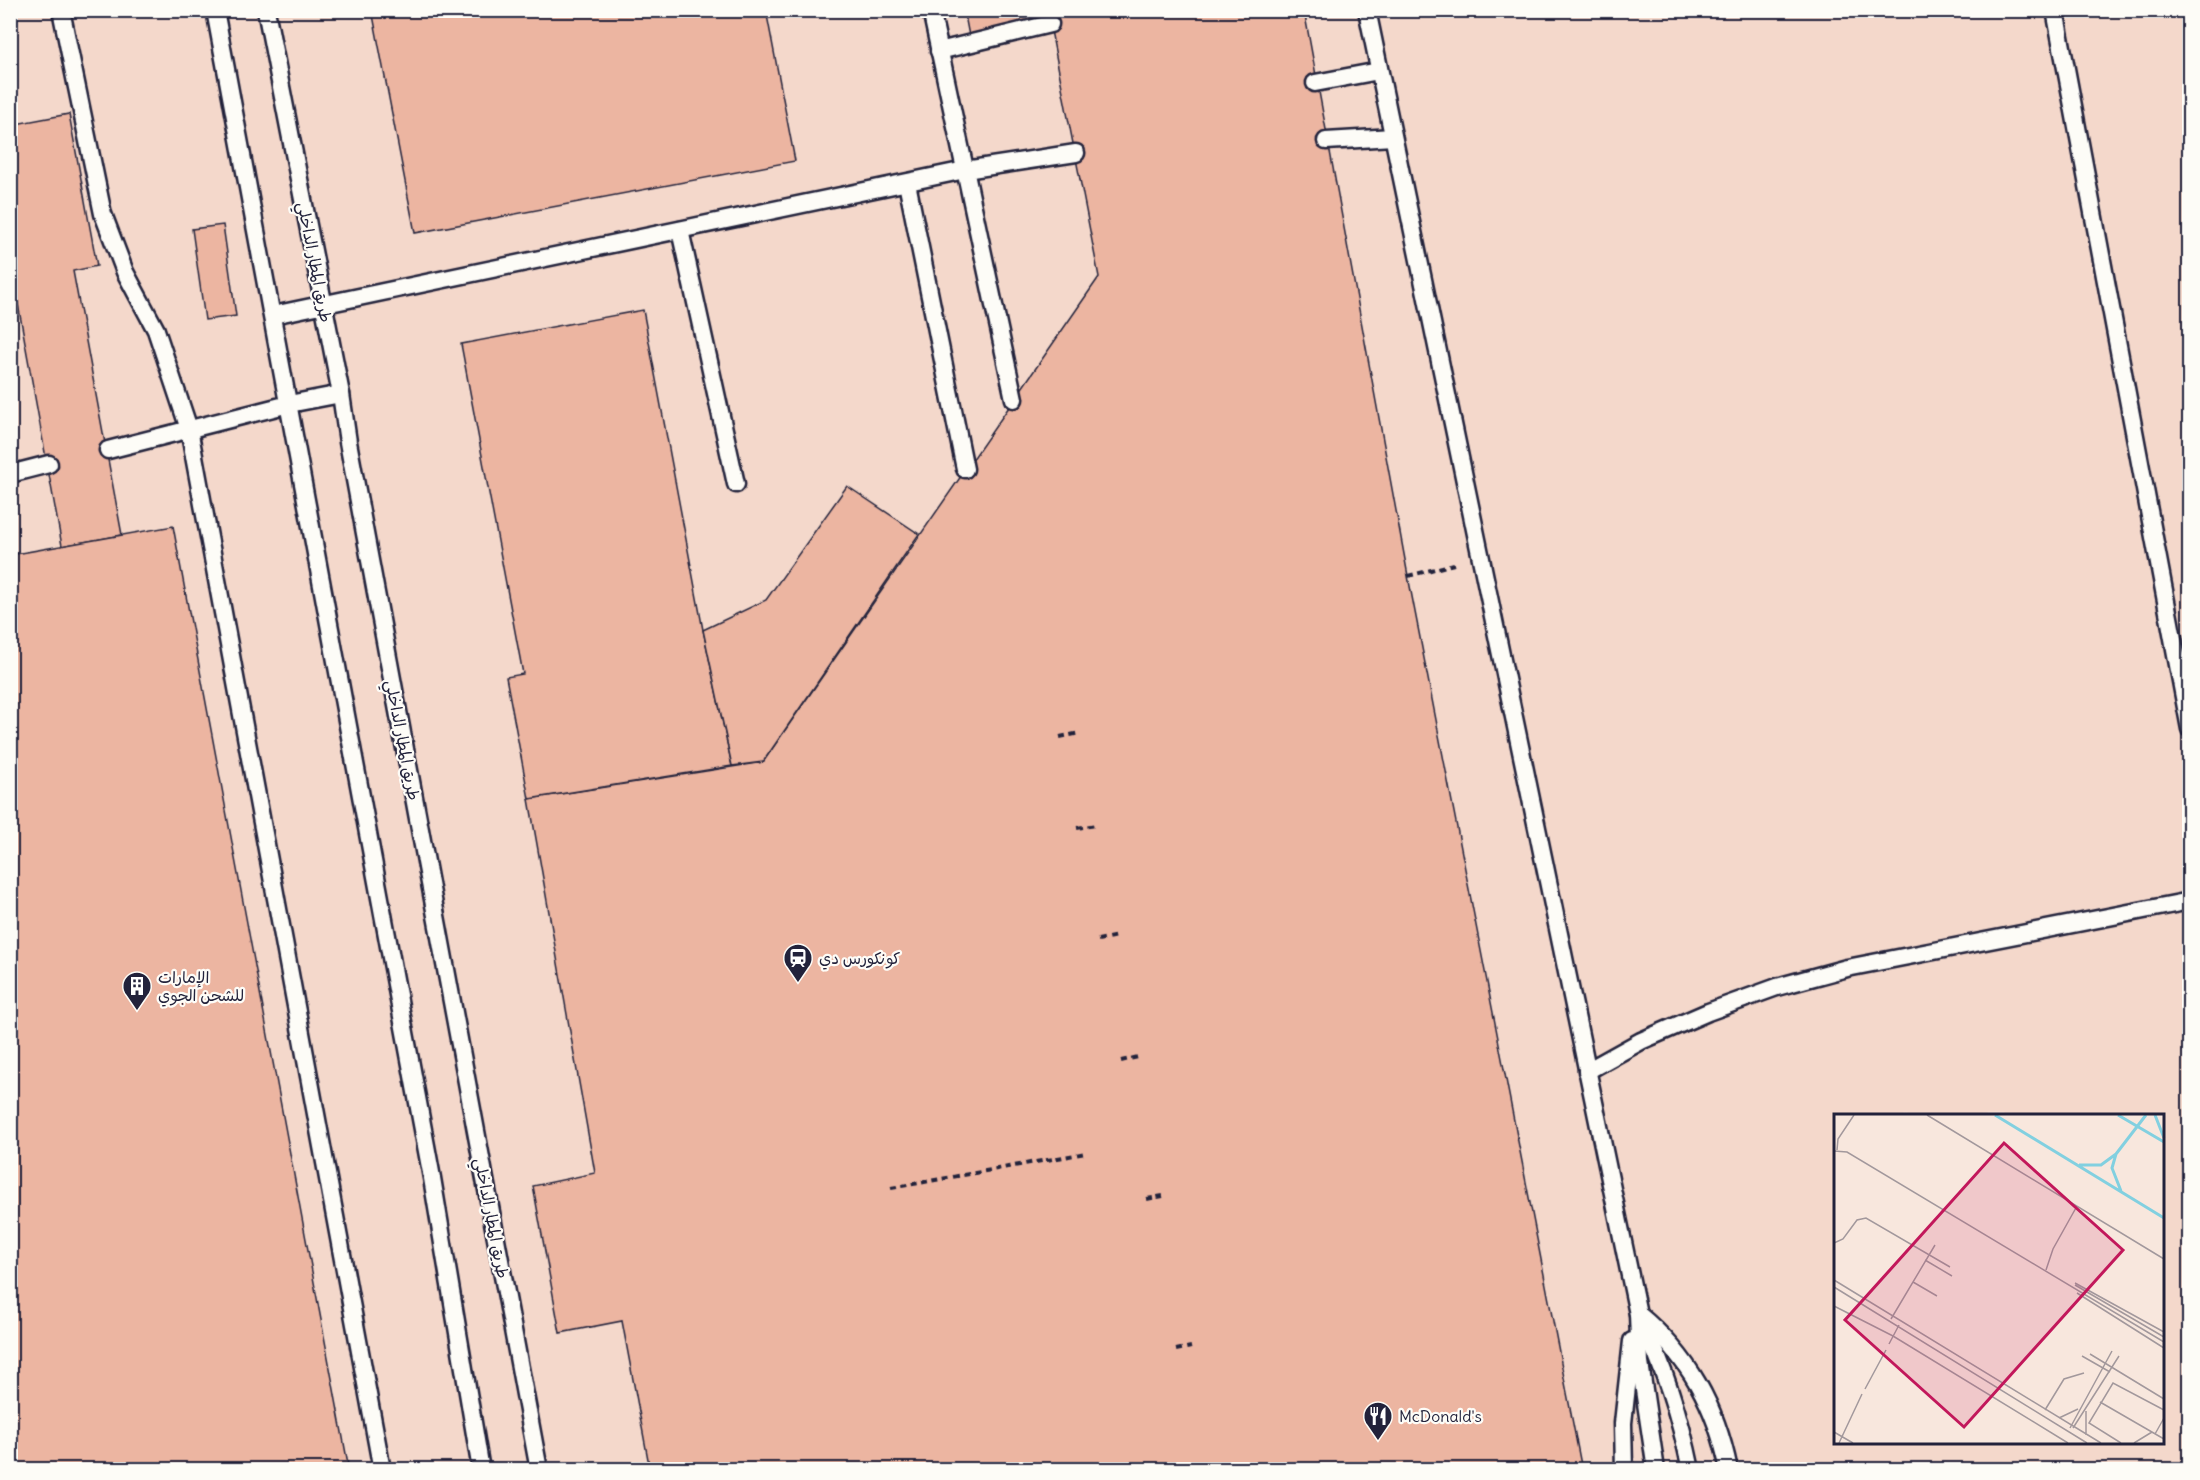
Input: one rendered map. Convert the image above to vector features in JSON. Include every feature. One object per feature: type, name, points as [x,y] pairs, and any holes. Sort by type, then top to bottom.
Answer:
[{"type":"lane","points":[[61,10],[110,235],[125,272],[156,330],[189,429],[382,1470]]},
{"type":"lane","points":[[215,10],[432,1178],[481,1470]]},
{"type":"lane","name":"طريق المطار الداخلي","points":[[266,10],[341,394],[350,454],[539,1470]]},
{"type":"lane","points":[[932,10],[1014,399]]},
{"type":"lane","points":[[1367,10],[1638,1314],[1640,1363],[1656,1470]]},
{"type":"lane","points":[[2055,10],[2190,729]]},
{"type":"lane","points":[[939,51],[1050,24]]},
{"type":"lane","points":[[1316,82],[1379,70]]},
{"type":"lane","points":[[1326,141],[1393,137]]},
{"type":"lane","points":[[273,315],[965,170],[1076,153]]},
{"type":"lane","points":[[907,183],[965,469]]},
{"type":"lane","points":[[680,231],[736,484]]},
{"type":"lane","points":[[108,450],[290,404],[341,394]]},
{"type":"lane","points":[[10,474],[49,464]]},
{"type":"lane","points":[[1587,1071],[1641,1041],[1708,1012],[1777,987],[1847,968],[2190,901]]},
{"type":"lane","points":[[1624,1470],[1625,1386],[1638,1314]]},
{"type":"lane","points":[[1638,1314],[1661,1360],[1677,1406],[1691,1470]]},
{"type":"lane","points":[[1638,1314],[1676,1351],[1706,1395],[1721,1435],[1729,1470]]},
{"type":"path","points":[[1408,576],[1481,557]]},
{"type":"path","points":[[1060,738],[1080,734]]},
{"type":"path","points":[[1077,828],[1096,825]]},
{"type":"path","points":[[1098,940],[1117,936]]},
{"type":"path","points":[[1120,1061],[1138,1057]]},
{"type":"path","points":[[891,1188],[1086,1153]]},
{"type":"path","points":[[1147,1199],[1163,1196]]},
{"type":"path","points":[[1176,1350],[1191,1347]]},
{"type":"shaded area","points":[[10,11],[2189,11],[2189,1469],[11,1469]]},
{"type":"building","points":[[372,10],[766,10],[795,161],[415,233]]},
{"type":"building","points":[[964,10],[1047,10],[1050,24],[969,36]]},
{"type":"building","name":"كونكورس دي","points":[[1047,10],[1304,10],[1408,576],[1582,1470],[650,1470],[622,1321],[560,1333],[533,1186],[595,1173],[529,799],[763,762],[1099,277]]},
{"type":"building","points":[[69,114],[97,266],[73,271],[122,535],[62,546],[14,282],[10,283],[10,125]]},
{"type":"building","points":[[223,225],[236,316],[205,320],[192,229]]},
{"type":"building","points":[[643,310],[703,630],[732,766],[529,799],[506,677],[523,674],[461,344]]},
{"type":"building","points":[[847,486],[919,534],[763,762],[732,766],[703,630],[766,600]]},
{"type":"building","name":"الإمارات للشحن الجوي","points":[[173,526],[349,1470],[10,1470],[10,555]]},
{"type":"place","name":"كونكورس دي","points":[[798,984]]},
{"type":"place","name":"الإمارات للشحن الجوي","points":[[137,1012]]},
{"type":"place","name":"McDonald's","points":[[1378,1442]]}]
